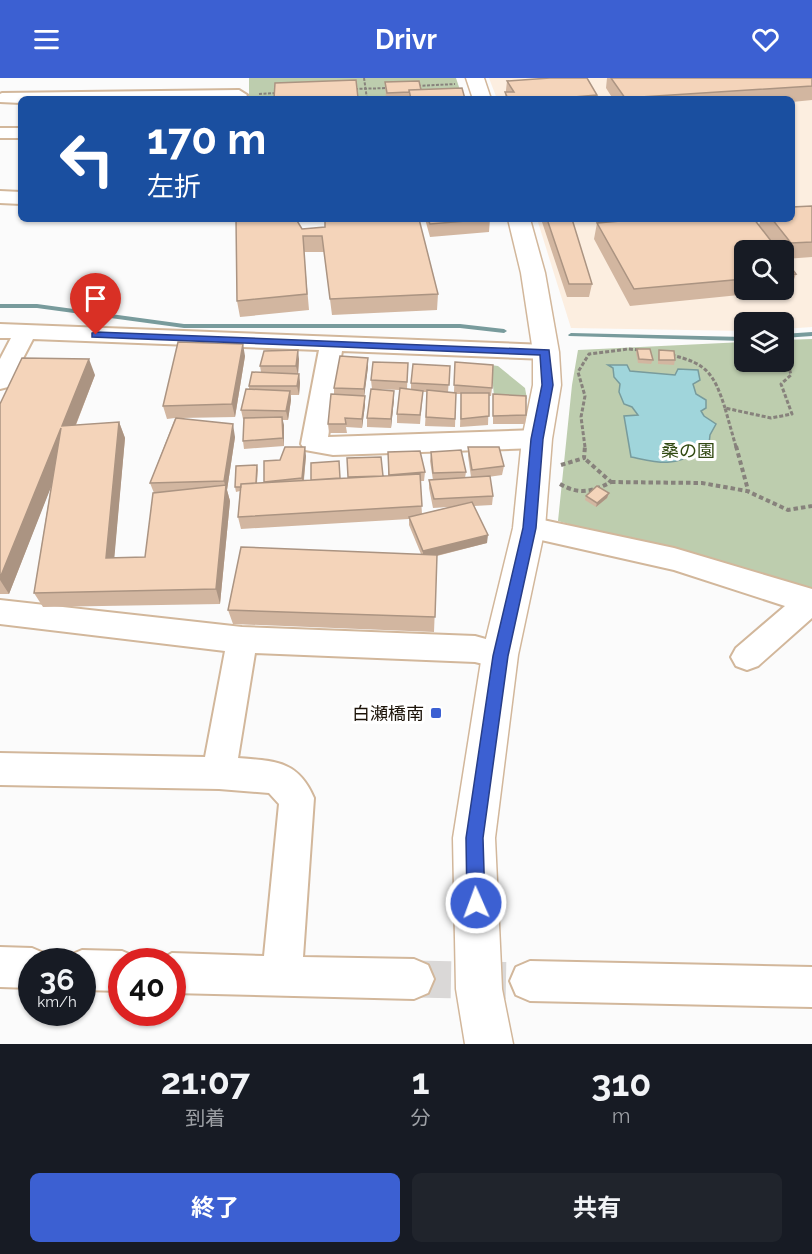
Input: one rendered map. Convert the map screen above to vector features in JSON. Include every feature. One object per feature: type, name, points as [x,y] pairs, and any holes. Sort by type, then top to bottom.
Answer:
[{"type":"street","points":[[5,95],[240,91]]},
{"type":"street","points":[[0,133],[18,133]]},
{"type":"street","points":[[0,197],[18,198]]},
{"type":"street","points":[[489,1044],[479,989],[474,838],[500,656],[529,528],[537,439],[547,385],[546,352],[533,273],[520,222]]},
{"type":"street","points":[[0,331],[546,352]]},
{"type":"street","points":[[0,381],[26,332]]},
{"type":"street","points":[[332,344],[314,444],[333,446],[537,439]]},
{"type":"street","points":[[529,528],[674,559],[811,602]]},
{"type":"street","points":[[747,657],[811,602]]},
{"type":"street","points":[[0,612],[242,640],[475,649],[500,656]]},
{"type":"street","points":[[219,773],[242,640]]},
{"type":"street","points":[[0,769],[219,773],[277,777],[297,798],[282,977]]},
{"type":"street","points":[[0,967],[18,968]]},
{"type":"street","points":[[186,974],[414,979]]},
{"type":"street","points":[[530,981],[812,987]]},
{"type":"path","points":[[364,78],[366,96]]},
{"type":"path","points":[[354,89],[397,87]]},
{"type":"path","points":[[408,87],[478,87]]},
{"type":"path","points":[[240,91],[285,93]]},
{"type":"path","points":[[584,458],[586,440],[581,417],[585,396],[578,372],[589,354],[628,349],[651,351]]},
{"type":"path","points":[[662,353],[694,359],[716,379],[748,490]]},
{"type":"path","points":[[725,408],[771,418],[792,414],[781,384],[791,375],[790,372]]},
{"type":"path","points":[[557,466],[584,458]]},
{"type":"path","points":[[584,458],[611,482]]},
{"type":"path","points":[[554,479],[568,490],[590,493],[611,482],[666,482],[740,487],[773,500],[788,510],[812,506]]},
{"type":"shaded area","points":[[489,78],[812,78],[812,327],[794,328],[794,312],[734,312],[734,331],[571,328],[538,222],[795,222],[795,96],[496,96]]},
{"type":"green space","points":[[249,78],[456,78],[462,96],[249,96]]},
{"type":"green space","name":"桑の園","points":[[812,339],[812,594],[558,521],[572,385],[578,350],[734,342],[734,372],[794,372],[794,340]]},
{"type":"green space","points":[[491,365],[498,366],[525,388],[527,399],[494,396]]},
{"type":"water","points":[[608,365],[627,365],[630,371],[675,375],[678,369],[698,370],[700,380],[693,384],[696,394],[706,400],[706,408],[701,411],[704,416],[716,424],[710,435],[709,444],[697,445],[696,452],[672,462],[657,462],[631,457],[624,416],[638,415],[632,407],[624,404],[619,392],[620,384],[614,377],[613,368]]},
{"type":"building","points":[[587,78],[597,95],[507,96],[505,92],[514,92],[507,81]]},
{"type":"building","points":[[611,78],[812,78],[812,86],[624,96]]},
{"type":"building","points":[[356,80],[358,96],[274,96],[275,83]]},
{"type":"building","points":[[419,81],[421,90],[387,93],[385,82]]},
{"type":"building","points":[[462,88],[464,96],[410,96],[409,90]]},
{"type":"building","points":[[812,206],[812,242],[794,243],[794,240],[789,240],[774,222],[795,222],[795,207]]},
{"type":"building","points":[[236,222],[298,222],[302,229],[325,227],[325,222],[420,222],[438,294],[330,299],[322,236],[303,236],[307,294],[237,301]]},
{"type":"building","points":[[429,222],[454,222],[430,224]]},
{"type":"building","points":[[548,222],[573,222],[592,284],[569,284]]},
{"type":"building","points":[[756,222],[770,240],[734,240],[734,280],[634,289],[597,223]]},
{"type":"building","points":[[178,342],[243,344],[232,404],[163,406]]},
{"type":"building","points":[[637,349],[650,349],[653,360],[639,359]]},
{"type":"building","points":[[298,350],[296,366],[260,366],[264,351]]},
{"type":"building","points":[[659,350],[674,351],[675,360],[659,360]]},
{"type":"building","points":[[340,356],[368,358],[364,389],[334,388]]},
{"type":"building","points":[[22,358],[89,359],[62,426],[119,422],[106,558],[145,557],[153,493],[226,485],[216,589],[34,593],[61,428],[0,578],[0,404]]},
{"type":"building","points":[[373,362],[408,363],[407,382],[371,380]]},
{"type":"building","points":[[455,362],[493,365],[492,388],[454,385]]},
{"type":"building","points":[[413,364],[450,366],[449,385],[411,383]]},
{"type":"building","points":[[252,372],[299,374],[297,386],[249,386]]},
{"type":"building","points":[[400,388],[423,391],[420,415],[397,414]]},
{"type":"building","points":[[246,389],[290,391],[286,411],[241,410]]},
{"type":"building","points":[[371,389],[394,391],[391,419],[367,418]]},
{"type":"building","points":[[427,390],[456,393],[455,419],[426,417]]},
{"type":"building","points":[[461,393],[489,393],[489,416],[461,419]]},
{"type":"building","points":[[331,394],[365,396],[362,419],[345,418],[346,424],[328,424]]},
{"type":"building","points":[[493,394],[526,396],[526,415],[493,416]]},
{"type":"building","points":[[282,417],[283,438],[243,441],[244,418]]},
{"type":"building","points":[[176,418],[233,424],[224,481],[150,483]]},
{"type":"building","points":[[285,447],[305,447],[302,478],[264,482],[264,461],[280,460]]},
{"type":"building","points":[[468,447],[499,447],[504,466],[472,470]]},
{"type":"building","points":[[461,450],[466,472],[433,473],[431,452]]},
{"type":"building","points":[[420,451],[425,472],[389,475],[388,452]]},
{"type":"building","points":[[381,457],[383,476],[348,477],[347,458]]},
{"type":"building","points":[[339,461],[340,478],[311,480],[311,463]]},
{"type":"building","points":[[257,465],[256,483],[241,484],[241,487],[235,487],[236,466]]},
{"type":"building","points":[[420,474],[422,506],[238,517],[241,484]]},
{"type":"building","points":[[490,476],[493,496],[434,499],[429,480]]},
{"type":"building","points":[[597,486],[609,493],[597,503],[586,496]]},
{"type":"building","points":[[472,502],[488,535],[423,551],[409,517]]},
{"type":"building","points":[[241,547],[437,555],[435,617],[228,610]]},
{"type":"waterway","points":[[0,306],[37,306],[184,326],[460,326],[504,331]]},
{"type":"waterway","points":[[794,335],[812,334]]},
{"type":"waterway","points":[[571,335],[734,339]]},
{"type":"tunnel","points":[[414,979],[530,981]]},
{"type":"place","name":"白瀬橋南","points":[[436,713]]},
{"type":"route","points":[[96,335],[546,352],[547,385],[537,439],[529,528],[500,656],[474,838],[476,903]]}]
